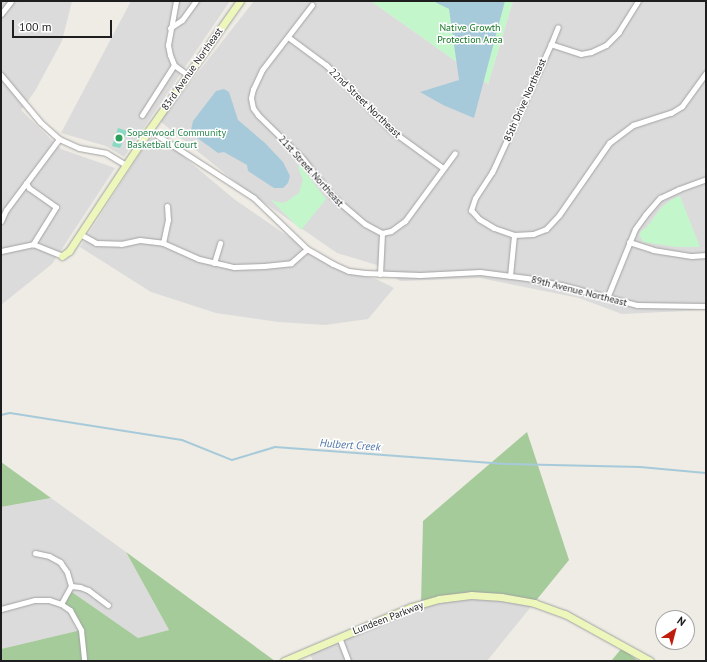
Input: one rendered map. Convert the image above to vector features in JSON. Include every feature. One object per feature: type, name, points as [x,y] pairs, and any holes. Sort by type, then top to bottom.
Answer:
[{"type":"main road","name":"83rd Avenue Northeast","points":[[62,256],[69,251],[149,130],[240,1]]},
{"type":"main road","name":"Lundeen Parkway","points":[[284,661],[411,606],[439,599],[471,595],[501,597],[534,603],[565,614],[650,661]]},
{"type":"street","points":[[1,14],[11,1]]},
{"type":"street","points":[[176,1],[168,45],[174,65],[188,75]]},
{"type":"street","points":[[170,28],[182,20],[196,1]]},
{"type":"street","points":[[558,27],[551,44],[581,54],[591,52],[606,45],[619,32],[638,1]]},
{"type":"street","points":[[288,37],[312,5]]},
{"type":"street","name":"21st Street Northeast","points":[[288,37],[262,70],[253,89],[251,98],[258,115],[303,159],[332,196],[365,224],[382,233]]},
{"type":"street","name":"22nd Street Northeast","points":[[288,37],[326,65],[392,131],[443,168]]},
{"type":"street","name":"85th Drive Northeast","points":[[551,44],[506,144],[492,172],[475,198],[471,210],[479,220],[494,228],[514,235],[532,234],[546,229],[559,215],[609,143],[633,126],[671,113],[682,106],[706,73]]},
{"type":"street","points":[[142,115],[174,65]]},
{"type":"street","points":[[1,75],[40,122],[59,139],[69,144],[106,153],[126,165]]},
{"type":"street","name":"89th Avenue Northeast","points":[[149,130],[254,198],[308,249],[333,264],[349,271],[380,274],[420,275],[480,272],[561,285],[637,305],[653,307],[706,306]]},
{"type":"street","points":[[1,222],[6,210],[59,139]]},
{"type":"street","points":[[380,274],[382,233],[390,231],[405,221],[455,153]]},
{"type":"street","points":[[607,298],[635,228],[660,198],[706,179]]},
{"type":"street","points":[[26,183],[29,188],[56,207],[33,244]]},
{"type":"street","points":[[163,244],[168,220],[167,206]]},
{"type":"street","points":[[80,234],[96,243],[121,244],[140,240],[163,244],[199,259],[234,267],[291,263],[308,249]]},
{"type":"street","points":[[510,276],[514,235]]},
{"type":"street","points":[[630,242],[653,250],[692,256],[706,255]]},
{"type":"street","points":[[214,263],[220,243]]},
{"type":"street","points":[[1,251],[18,246],[33,244],[62,256]]},
{"type":"street","points":[[35,553],[49,556],[60,562],[66,572],[71,586],[61,604]]},
{"type":"street","points":[[71,586],[80,586],[88,590],[108,605]]},
{"type":"street","points":[[1,609],[35,600],[49,600],[61,604],[70,610],[81,630],[84,661]]},
{"type":"street","points":[[339,637],[348,661]]},
{"type":"shaded area","points":[[1,1],[72,1],[62,41],[35,91],[21,110],[61,149],[115,168],[52,264],[1,305]]},
{"type":"shaded area","points":[[131,1],[230,1],[124,157],[106,146],[61,133]]},
{"type":"shaded area","points":[[254,1],[371,1],[488,84],[513,1],[706,1],[706,310],[622,314],[579,298],[480,278],[400,281],[377,265],[337,253],[243,188],[160,121]]},
{"type":"shaded area","points":[[155,130],[234,199],[328,264],[349,273],[376,279],[394,288],[368,319],[325,325],[279,322],[216,313],[151,292],[80,247]]},
{"type":"shaded area","points":[[51,498],[126,552],[169,630],[138,638],[69,590],[70,610],[81,630],[1,649],[1,507]]},
{"type":"shaded area","points":[[471,595],[534,603],[487,661],[313,661],[309,651],[411,607]]},
{"type":"green space","name":"Native Growth Protection Area","points":[[371,1],[513,1],[488,84]]},
{"type":"green space","name":"Soperwood Community Basketball Court","points":[[118,128],[127,131],[120,148],[112,146]]},
{"type":"green space","points":[[300,165],[326,199],[301,230],[271,200],[281,203],[286,202],[299,193],[303,180],[298,167]]},
{"type":"green space","points":[[680,196],[700,247],[676,247],[643,242],[639,234],[641,231],[646,228],[661,208],[672,199]]},
{"type":"green space","points":[[527,432],[569,560],[534,603],[471,595],[421,604],[423,521]]},
{"type":"green space","points":[[1,462],[51,498],[1,507]]},
{"type":"green space","points":[[126,552],[275,661],[1,661],[1,649],[81,630],[77,622],[61,604],[69,590],[138,638],[169,630]]},
{"type":"green space","points":[[622,648],[638,661],[611,661]]},
{"type":"water","points":[[433,1],[505,1],[474,118],[443,105],[420,92],[459,80],[449,9]]},
{"type":"water","points":[[224,89],[229,92],[238,120],[265,143],[283,162],[290,176],[288,183],[283,188],[274,188],[248,171],[247,165],[224,152],[218,153],[196,137],[191,130],[193,121],[216,91]]},
{"type":"waterway","name":"Hulbert Creek","points":[[1,415],[10,413],[182,440],[232,460],[275,447],[505,464],[640,467],[706,473]]},
{"type":"place","name":"Soperwood Community Basketball Court","points":[[119,138]]}]
